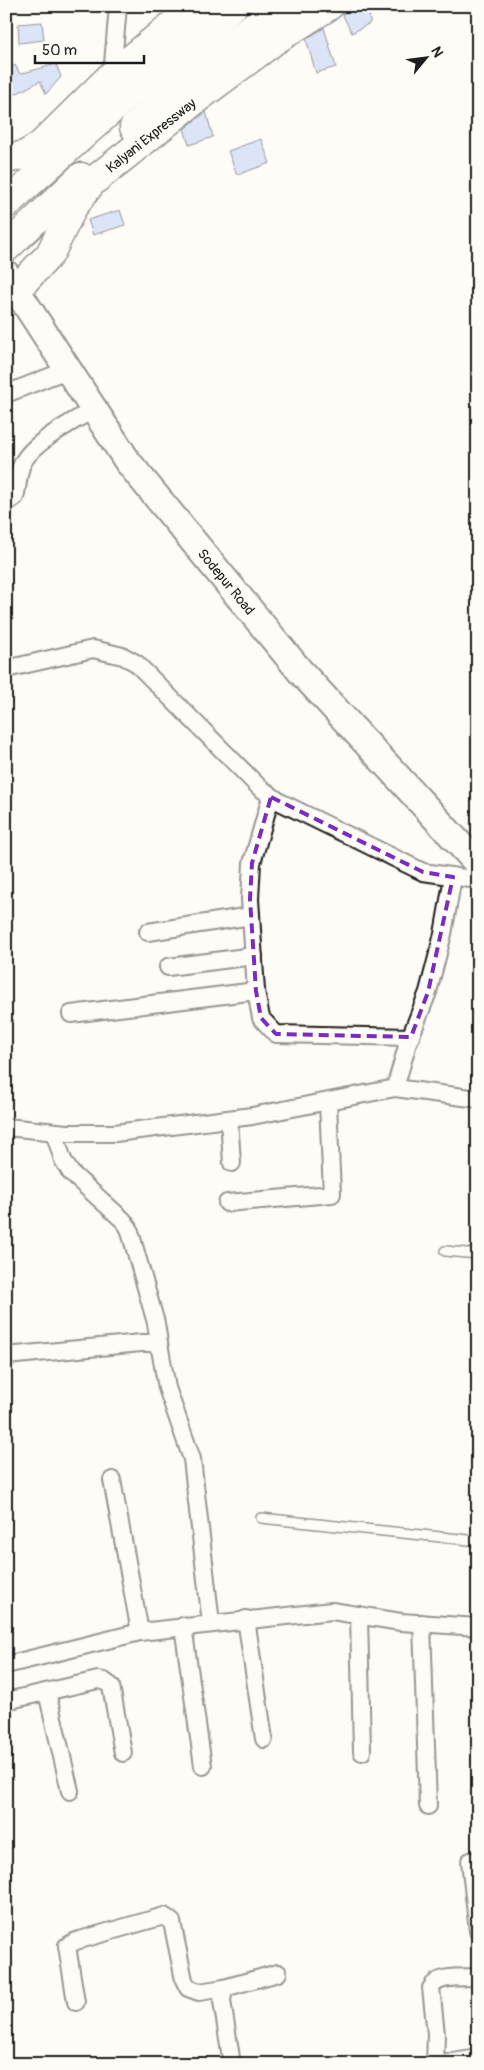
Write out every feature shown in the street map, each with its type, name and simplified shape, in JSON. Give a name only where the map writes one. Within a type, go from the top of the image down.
[{"type":"highway","points":[[6,159],[25,155],[40,146],[112,75],[195,6]]},
{"type":"highway","points":[[6,204],[167,60],[232,6]]},
{"type":"highway","points":[[6,248],[206,61],[282,6]]},
{"type":"highway","name":"Kalyani Expressway","points":[[9,287],[50,254],[73,207],[92,182],[199,96],[274,41],[330,6]]},
{"type":"main road","name":"Sodepur Road","points":[[9,287],[69,369],[128,462],[300,671],[478,864]]},
{"type":"street","points":[[112,75],[118,6]]},
{"type":"street","points":[[6,394],[69,369]]},
{"type":"street","points":[[6,503],[15,497],[21,466],[26,458],[41,443],[94,409]]},
{"type":"street","points":[[6,668],[94,649],[123,656],[136,663],[271,797],[423,872],[478,880]]},
{"type":"street","points":[[271,797],[252,863],[251,916],[256,991],[261,1018],[276,1034],[411,1036]]},
{"type":"street","points":[[395,1088],[411,1036],[428,992],[443,934],[453,876]]},
{"type":"street","points":[[148,932],[251,916]]},
{"type":"street","points":[[168,967],[254,956]]},
{"type":"street","points":[[71,1014],[256,991]]},
{"type":"street","points":[[6,1127],[54,1132],[114,1132],[229,1119],[395,1088],[478,1099]]},
{"type":"street","points":[[227,1203],[332,1194],[328,1102]]},
{"type":"street","points":[[229,1119],[232,1163]]},
{"type":"street","points":[[54,1132],[63,1160],[71,1173],[123,1220],[129,1228],[156,1323],[167,1388],[192,1459],[211,1623]]},
{"type":"street","points":[[6,1356],[141,1343],[154,1343],[160,1349]]},
{"type":"street","points":[[112,1480],[140,1632]]},
{"type":"street","points":[[6,1665],[140,1632],[332,1611],[422,1623],[478,1627]]},
{"type":"street","points":[[359,1615],[362,1752]]},
{"type":"street","points":[[246,1619],[264,1740]]},
{"type":"street","points":[[422,1623],[428,1806]]},
{"type":"street","points":[[183,1626],[203,1766]]},
{"type":"street","points":[[6,1702],[98,1680],[104,1681],[110,1686],[123,1754]]},
{"type":"street","points":[[47,1692],[70,1791]]},
{"type":"street","points":[[470,1861],[478,1931]]},
{"type":"street","points":[[76,2002],[67,1946],[76,1941],[164,1916],[172,1922],[188,1988],[199,1992],[224,1988],[278,1973]]},
{"type":"street","points":[[435,2064],[436,2034],[431,1988],[440,1979],[478,1977]]},
{"type":"street","points":[[224,1988],[222,2001],[232,2064]]},
{"type":"street","points":[[440,2064],[478,2058]]},
{"type":"lane","points":[[445,1250],[478,1254]]},
{"type":"lane","points":[[262,1518],[478,1541]]},
{"type":"highlighted area","points":[[271,797],[423,872],[453,877],[428,992],[411,1037],[276,1034],[261,1018],[256,991],[250,899],[252,863]]},
{"type":"building","points":[[358,6],[369,6],[370,23],[352,33],[342,14]]},
{"type":"building","points":[[42,22],[44,40],[19,43],[18,24]]},
{"type":"building","points":[[324,28],[336,67],[316,73],[306,39]]},
{"type":"building","points":[[56,64],[61,77],[46,94],[40,81],[10,97],[6,90],[6,70],[15,65],[20,74]]},
{"type":"building","points":[[206,112],[213,137],[189,145],[184,129]]},
{"type":"building","points":[[261,139],[270,163],[237,175],[228,151]]},
{"type":"building","points":[[120,210],[125,225],[93,235],[88,220]]}]
